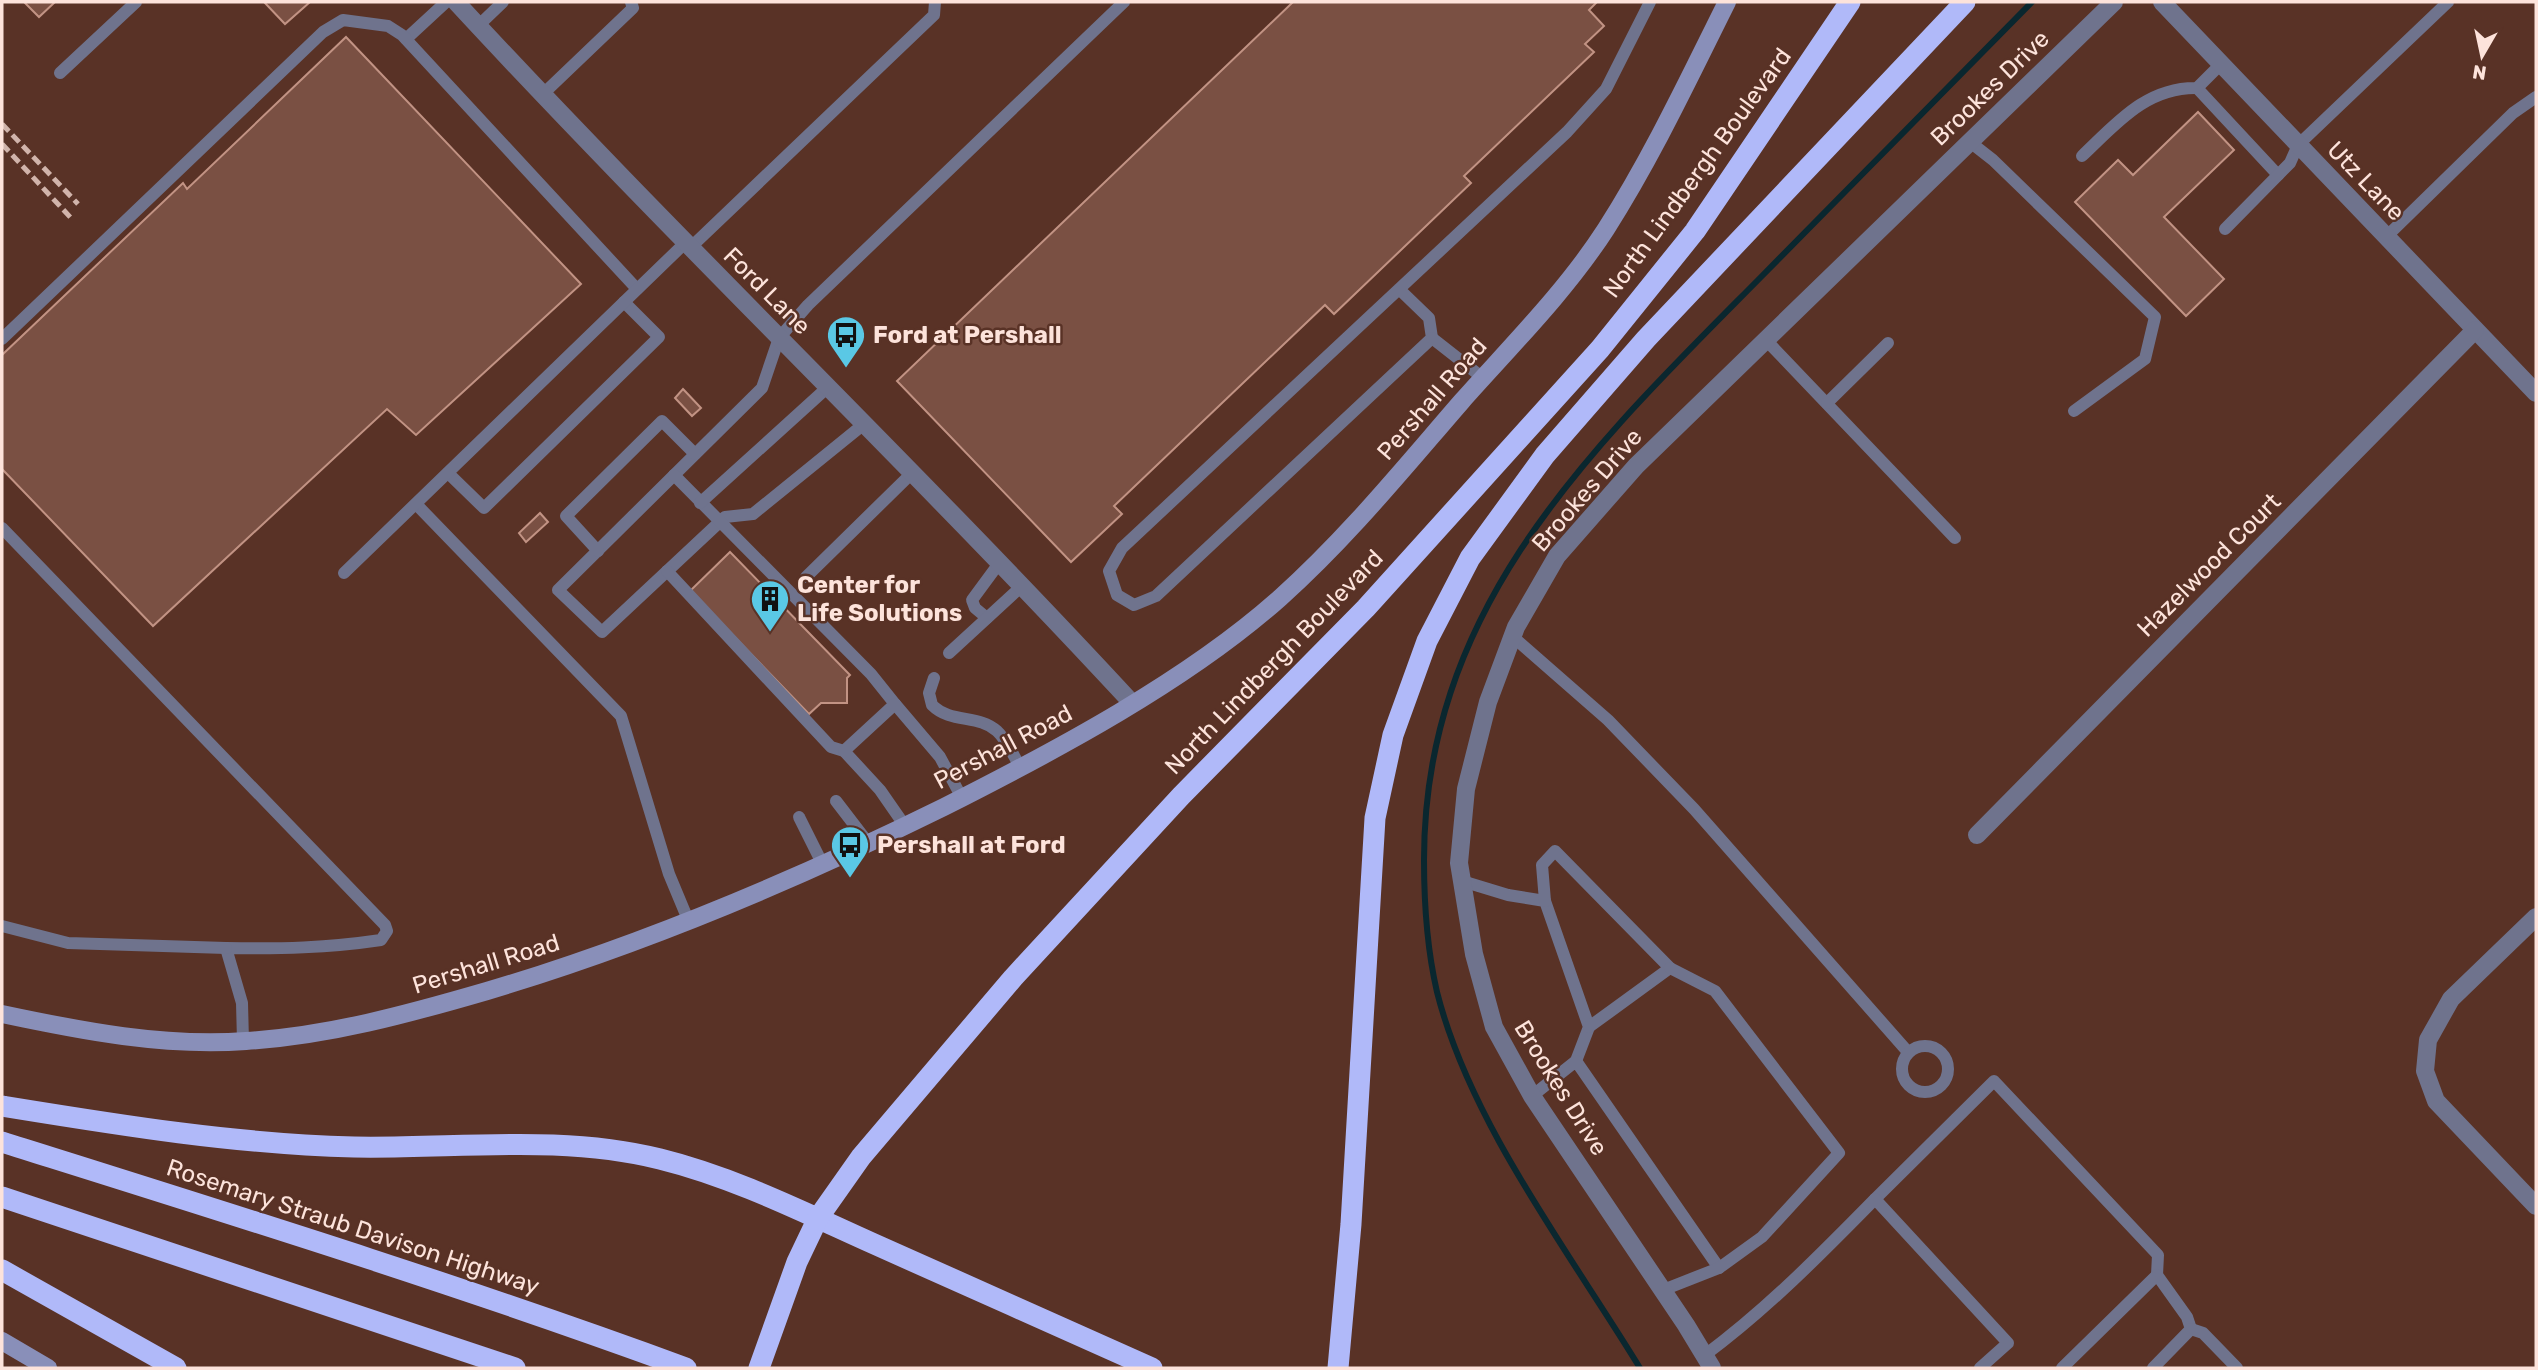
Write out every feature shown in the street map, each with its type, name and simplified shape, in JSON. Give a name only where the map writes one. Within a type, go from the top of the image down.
[{"type":"highway","name":"North Lindbergh Boulevard","points":[[759,1368],[797,1262],[818,1219],[861,1157],[1013,978],[1181,796],[1366,608],[1600,349],[1695,231],[1850,2]]},
{"type":"highway","points":[[1340,1365],[1364,1036],[1376,818],[1393,735],[1427,640],[1470,558],[1545,455],[1663,320],[1965,2]]},
{"type":"highway","points":[[2,1106],[179,1134],[265,1144],[356,1147],[581,1146],[659,1159],[728,1180],[1152,1368]]},
{"type":"highway","name":"Rosemary Straub Davison Highway","points":[[2,1142],[374,1259],[686,1368]]},
{"type":"highway","points":[[2,1197],[515,1368]]},
{"type":"highway","points":[[2,1270],[176,1368]]},
{"type":"street","name":"Ford Lane","points":[[456,2],[687,245],[911,474],[1023,584],[1132,703]]},
{"type":"street","name":"Pershall Road","points":[[2,1014],[121,1037],[243,1041],[303,1035],[426,1009],[620,949],[823,865],[1021,768],[1132,703],[1238,633],[1281,598],[1375,504],[1565,284],[1603,234],[1650,154],[1727,2]]},
{"type":"street","name":"Brookes Drive","points":[[1708,1362],[1663,1290],[1532,1096],[1494,1027],[1474,954],[1459,863],[1466,789],[1488,702],[1512,636],[1557,556],[1636,466],[2114,2]]},
{"type":"street","name":"Utz Lane","points":[[2162,2],[2536,393]]},
{"type":"street","name":"Hazelwood Court","points":[[1977,835],[2475,330]]},
{"type":"street","points":[[2536,917],[2451,999],[2428,1040],[2425,1071],[2437,1101],[2536,1206]]},
{"type":"street","points":[[2,1341],[48,1368]]},
{"type":"lane","points":[[60,73],[136,2]]},
{"type":"lane","points":[[406,39],[446,2]]},
{"type":"lane","points":[[478,26],[503,2]]},
{"type":"lane","points":[[543,94],[633,8],[631,2]]},
{"type":"lane","points":[[344,573],[637,289],[934,15],[935,2]]},
{"type":"lane","points":[[864,424],[753,514],[725,517],[602,632],[558,590],[762,388],[779,338],[808,305],[1124,2]]},
{"type":"lane","points":[[1432,338],[1156,596],[1134,605],[1117,595],[1109,571],[1122,548],[1567,132],[1606,89],[1650,2]]},
{"type":"lane","points":[[2225,229],[2290,163],[2298,145],[2448,2]]},
{"type":"lane","points":[[2,340],[323,32],[343,20],[368,21],[388,26],[406,39],[637,289]]},
{"type":"lane","points":[[2082,156],[2130,110],[2161,92],[2197,88],[2221,64]]},
{"type":"lane","points":[[2197,88],[2278,175]]},
{"type":"lane","points":[[2386,237],[2513,113],[2536,97]]},
{"type":"lane","points":[[1970,142],[1993,160],[2155,317],[2145,359],[2074,411]]},
{"type":"lane","points":[[1399,289],[1429,318],[1432,338],[1483,378]]},
{"type":"lane","points":[[448,473],[484,509],[659,337],[624,302]]},
{"type":"lane","points":[[1766,340],[1955,538]]},
{"type":"lane","points":[[1827,403],[1888,343]]},
{"type":"lane","points":[[700,503],[828,387]]},
{"type":"lane","points":[[598,551],[566,516],[662,421],[695,454]]},
{"type":"lane","points":[[806,577],[911,474]]},
{"type":"lane","points":[[674,475],[718,523],[871,674],[940,758],[962,798]]},
{"type":"lane","points":[[416,504],[621,716],[669,874],[689,922]]},
{"type":"lane","points":[[2,528],[385,925],[387,931],[381,940],[311,950],[68,943],[2,926]]},
{"type":"lane","points":[[987,618],[975,608],[972,600],[1000,562]]},
{"type":"lane","points":[[667,572],[831,747],[844,751],[880,790],[905,826]]},
{"type":"lane","points":[[949,653],[1023,584]]},
{"type":"lane","points":[[1512,636],[1608,720],[1694,809],[1908,1052]]},
{"type":"lane","points":[[934,678],[929,693],[932,705],[952,719],[986,724],[998,731],[1021,768]]},
{"type":"lane","points":[[844,751],[895,705]]},
{"type":"lane","points":[[836,801],[869,844]]},
{"type":"lane","points":[[799,817],[823,865]]},
{"type":"lane","points":[[1589,1027],[1545,901],[1542,865],[1555,851],[1670,968],[1715,991],[1839,1153],[1762,1237],[1720,1268],[1663,1290]]},
{"type":"lane","points":[[1462,881],[1508,895],[1545,901]]},
{"type":"lane","points":[[226,948],[242,1003],[243,1041]]},
{"type":"lane","points":[[1532,1096],[1576,1061],[1589,1027],[1670,968]]},
{"type":"lane","points":[[1576,1061],[1720,1268]]},
{"type":"lane","points":[[1708,1362],[1994,1081],[2158,1255],[2157,1275],[2187,1317],[2191,1329]]},
{"type":"lane","points":[[1875,1199],[2008,1343],[1980,1368]]},
{"type":"lane","points":[[2062,1368],[2157,1275]]},
{"type":"lane","points":[[2153,1368],[2191,1329]]},
{"type":"lane","points":[[2191,1329],[2203,1333],[2237,1368]]},
{"type":"building","points":[[24,2],[55,2],[39,17]]},
{"type":"building","points":[[264,2],[310,2],[285,24]]},
{"type":"building","points":[[1293,2],[1597,2],[1589,10],[1604,26],[1585,44],[1594,52],[1464,176],[1471,183],[1334,314],[1325,305],[1114,506],[1122,514],[1071,562],[897,381]]},
{"type":"building","points":[[346,37],[581,284],[416,435],[387,409],[153,626],[2,469],[2,355],[183,183],[187,189]]},
{"type":"building","points":[[2198,112],[2234,150],[2164,217],[2224,279],[2186,316],[2075,202],[2118,160],[2133,175]]},
{"type":"building","points":[[683,389],[701,408],[692,416],[675,398]]},
{"type":"building","points":[[540,513],[548,522],[526,542],[519,533]]},
{"type":"building","name":"Center for Life Solutions","points":[[730,552],[850,675],[847,678],[847,703],[821,703],[809,714],[690,591]]},
{"type":"waterway","points":[[1640,1368],[1497,1138],[1452,1041],[1437,992],[1427,926],[1424,860],[1432,769],[1453,685],[1486,608],[1529,537],[1580,469],[1637,404],[2032,2]]},
{"type":"railway","points":[[2,124],[78,204]]},
{"type":"railway","points":[[2,144],[71,218]]},
{"type":"place","name":"Ford at Pershall","points":[[846,369]]},
{"type":"place","name":"Center for Life Solutions","points":[[770,633]]},
{"type":"place","name":"Pershall at Ford","points":[[850,879]]}]
